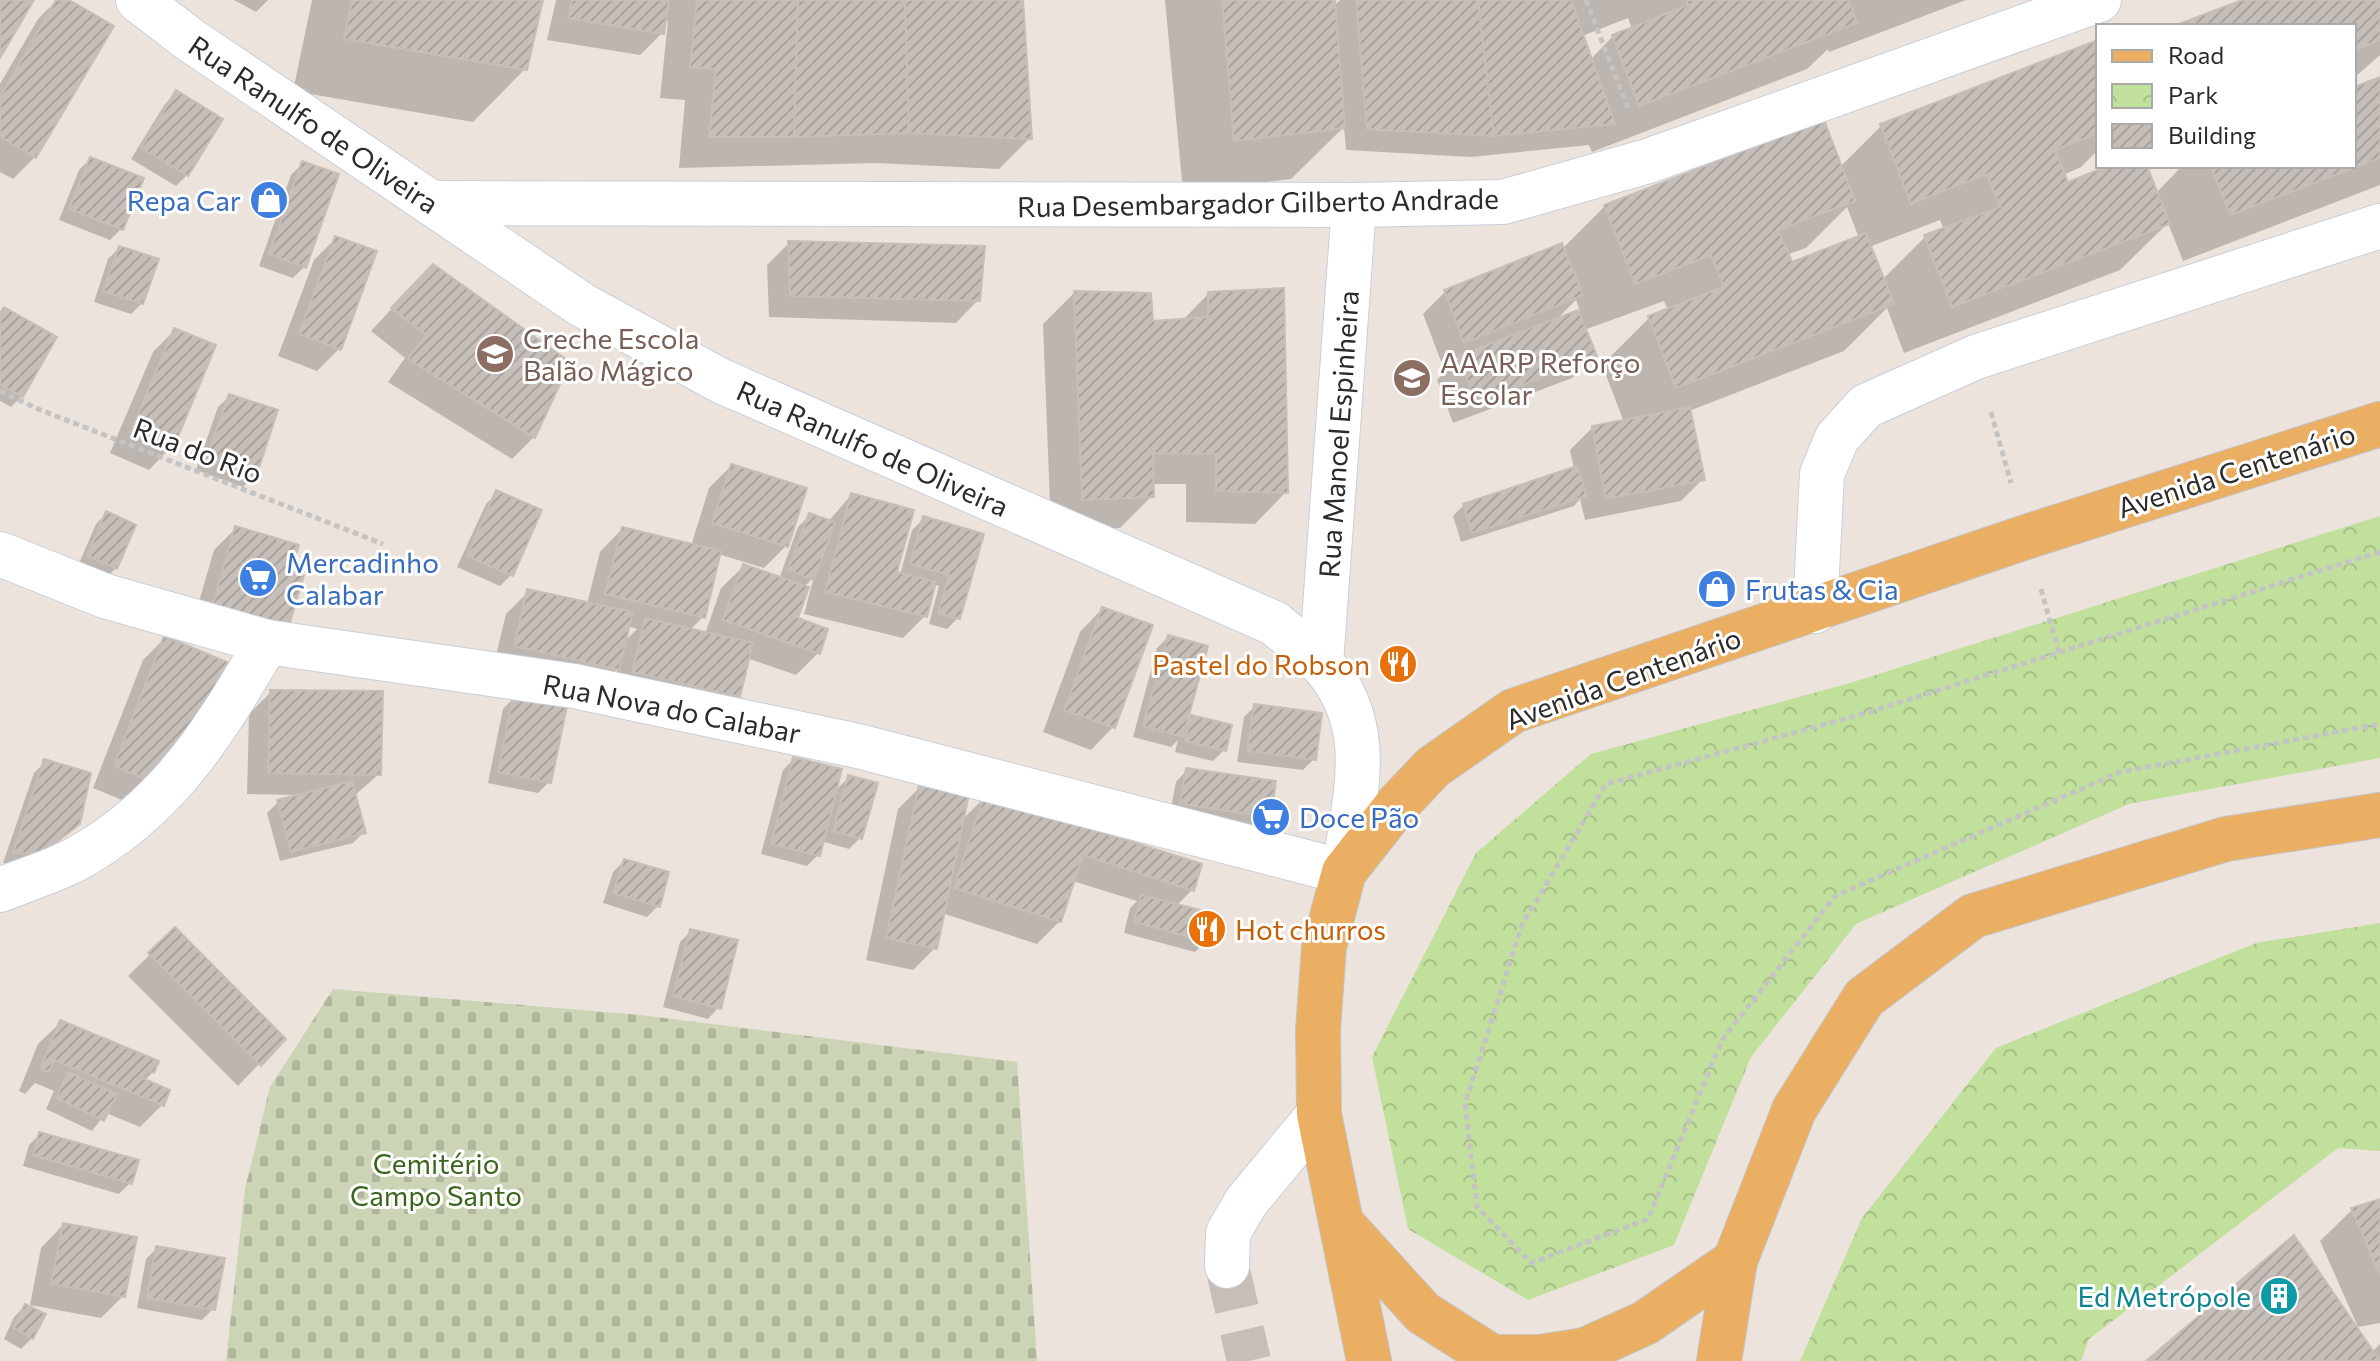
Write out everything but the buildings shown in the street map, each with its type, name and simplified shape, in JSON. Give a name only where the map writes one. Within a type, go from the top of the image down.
[{"type":"main road","name":"Avenida Centenário","points":[[1369,1361],[1319,1114],[1318,1030],[1324,947],[1344,872],[1396,806],[1433,767],[1513,711],[2026,537],[2380,424]]},
{"type":"main road","points":[[1719,1361],[1735,1261],[1794,1110],[1864,998],[1973,916],[2226,839],[2380,815]]},
{"type":"main road","points":[[1343,1225],[1423,1313],[1492,1357],[1540,1357],[1585,1350],[1645,1323],[1735,1261]]},
{"type":"street","name":"Rua Ranulfo de Oliveira","points":[[138,0],[189,39],[582,305],[721,381],[1274,623],[1321,663],[1347,699],[1360,748],[1344,872]]},
{"type":"street","name":"Rua Desembargador Gilberto Andrade","points":[[432,203],[1354,205],[1503,202],[1648,161],[2099,0]]},
{"type":"street","name":"Rua Manoel Espinheira","points":[[1321,663],[1354,205]]},
{"type":"street","points":[[1815,611],[1822,474],[1837,438],[1866,406],[1976,357],[2380,226]]},
{"type":"street","name":"Rua Nova do Calabar","points":[[0,554],[105,596],[267,642],[574,686],[858,746],[1344,872]]},
{"type":"street","points":[[0,890],[90,852],[159,797],[212,736],[267,642]]},
{"type":"street","points":[[1227,1266],[1228,1233],[1246,1202],[1319,1114]]},
{"type":"path","points":[[1586,0],[1648,161]]},
{"type":"path","points":[[1976,357],[2059,653]]},
{"type":"path","name":"Rua do Rio","points":[[0,391],[383,544]]},
{"type":"path","points":[[1531,1263],[1477,1207],[1465,1104],[1522,925],[1606,784],[1859,715],[2380,552]]},
{"type":"green space","points":[[2380,516],[2380,758],[2129,804],[1856,924],[1751,1057],[1674,1245],[1528,1300],[1408,1229],[1372,1057],[1476,853],[1591,754],[1850,683]]},
{"type":"green space","points":[[2380,923],[2380,1151],[2338,1148],[2089,1339],[2081,1361],[1800,1361],[1862,1218],[1996,1048],[2256,943]]},
{"type":"green space","name":"Cemitério Campo Santo","points":[[333,989],[640,1015],[1017,1062],[1037,1361],[226,1361],[245,1189],[270,1087]]},
{"type":"tunnel","points":[[1227,1266],[1249,1361]]},
{"type":"place","name":"Repa Car","points":[[269,200]]},
{"type":"place","name":"Creche Escola Balão Mágico","points":[[495,354]]},
{"type":"place","name":"AAARP Reforço Escolar","points":[[1412,378]]},
{"type":"place","name":"Mercadinho Calabar","points":[[258,578]]},
{"type":"place","name":"Frutas & Cia","points":[[1717,589]]},
{"type":"place","name":"Pastel do Robson","points":[[1398,664]]},
{"type":"place","name":"Doce Pão","points":[[1271,817]]},
{"type":"place","name":"Hot churros","points":[[1207,929]]},
{"type":"place","name":"Ed Metrópole","points":[[2279,1296]]}]
